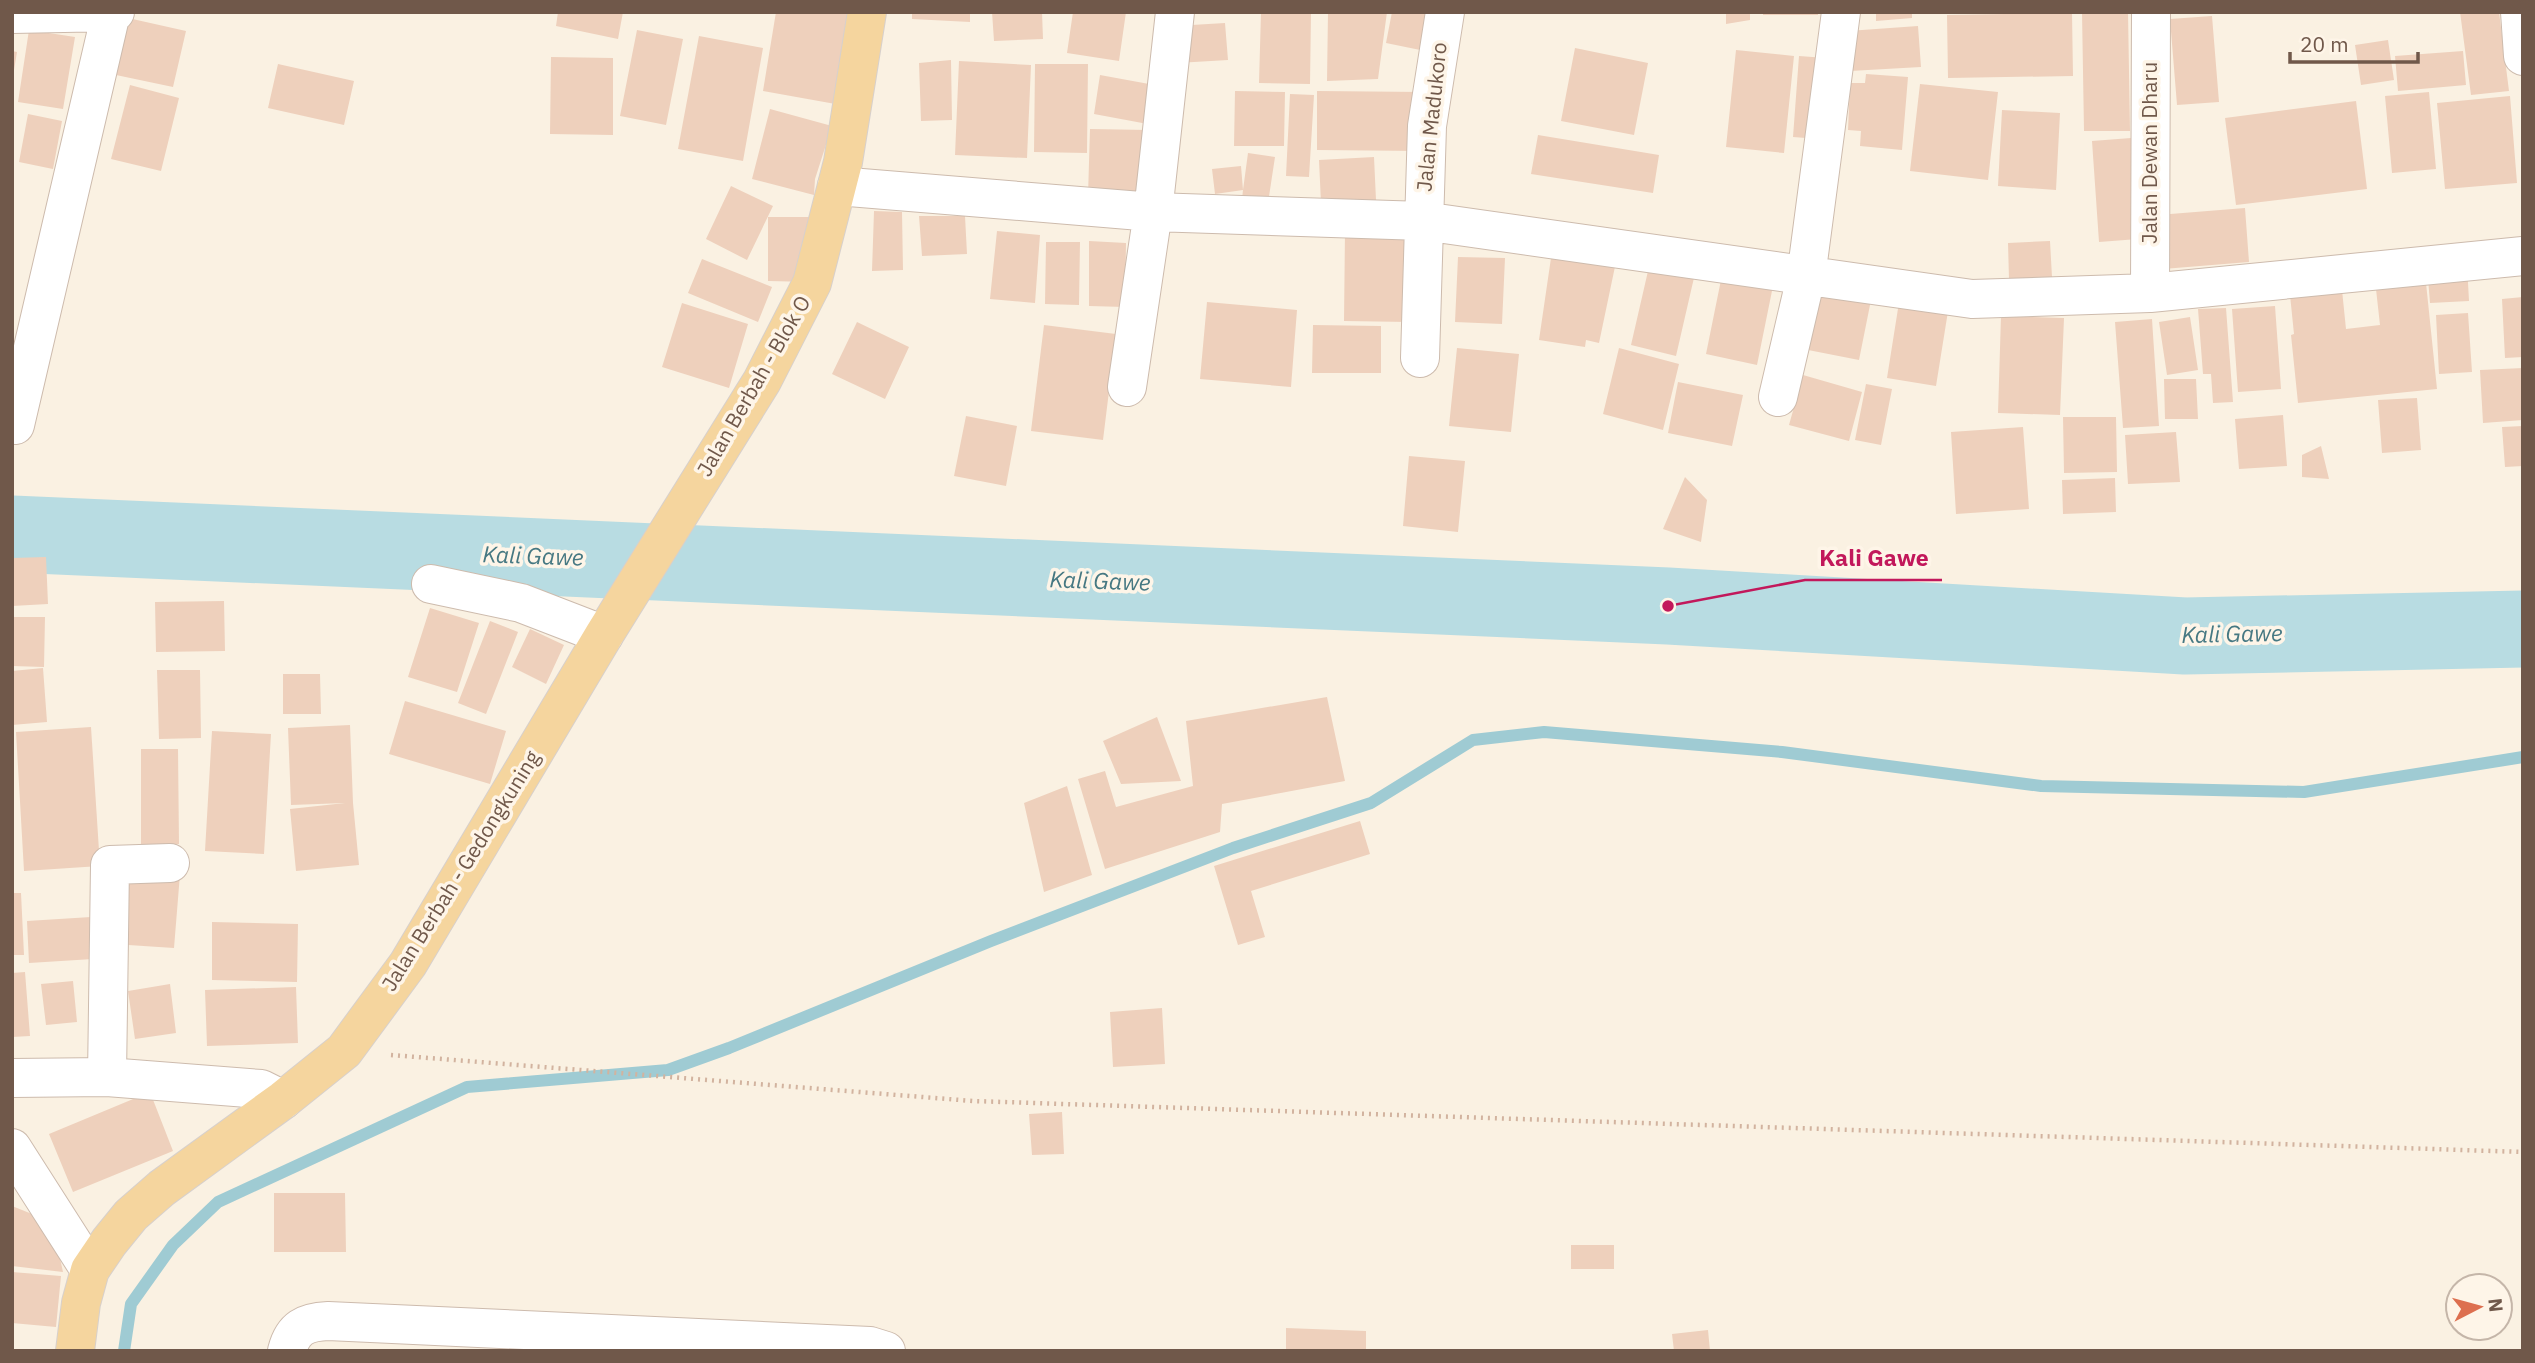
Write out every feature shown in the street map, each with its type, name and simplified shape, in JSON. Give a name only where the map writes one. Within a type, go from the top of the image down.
[{"type":"main road","name":"Jalan Berbah - Blok O","points":[[610,625],[762,381],[812,283],[857,87],[867,12]]},
{"type":"main road","name":"Jalan Berbah - Gedongkuning","points":[[75,1351],[81,1303],[90,1270],[131,1214],[344,1051],[408,964],[610,625]]},
{"type":"street","points":[[12,14],[113,12],[15,425]]},
{"type":"street","points":[[1127,387],[1153,212],[1175,12]]},
{"type":"street","name":"Jalan Madukoro","points":[[1420,358],[1427,126],[1445,12]]},
{"type":"street","points":[[1778,397],[1806,277],[1841,12]]},
{"type":"street","name":"Jalan Dewan Dharu","points":[[2150,293],[2151,12]]},
{"type":"street","points":[[2520,12],[2523,56]]},
{"type":"street","points":[[836,186],[1153,212],[1423,221],[1972,299],[2150,293],[2523,256]]},
{"type":"street","points":[[431,584],[610,625]]},
{"type":"street","points":[[107,1077],[110,865],[170,863]]},
{"type":"street","points":[[12,1078],[107,1077],[261,1089],[283,1100]]},
{"type":"street","points":[[12,1148],[90,1270]]},
{"type":"street","points":[[286,1351],[299,1327],[311,1322],[327,1321],[870,1346],[886,1351]]},
{"type":"path","points":[[344,1051],[973,1101],[2523,1152]]},
{"type":"building","points":[[558,12],[623,12],[618,39],[556,26]]},
{"type":"building","points":[[776,12],[857,12],[841,105],[763,91]]},
{"type":"building","points":[[912,12],[970,12],[970,22],[912,19]]},
{"type":"building","points":[[992,12],[1042,12],[1043,39],[994,41]]},
{"type":"building","points":[[1073,12],[1126,12],[1119,61],[1067,53]]},
{"type":"building","points":[[1261,12],[1311,12],[1310,84],[1259,83]]},
{"type":"building","points":[[1328,12],[1387,12],[1378,79],[1327,81]]},
{"type":"building","points":[[1392,12],[1437,12],[1430,52],[1386,43]]},
{"type":"building","points":[[1726,12],[1750,12],[1750,20],[1726,24]]},
{"type":"building","points":[[1763,12],[1818,12],[1818,15],[1763,15]]},
{"type":"building","points":[[1876,12],[1912,12],[1912,18],[1876,21]]},
{"type":"building","points":[[2082,12],[2128,12],[2130,131],[2084,131]]},
{"type":"building","points":[[2460,12],[2499,12],[2509,91],[2471,95]]},
{"type":"building","points":[[2072,13],[2073,76],[1948,78],[1947,15]]},
{"type":"building","points":[[2212,16],[2219,102],[2177,105],[2170,19]]},
{"type":"building","points":[[128,18],[186,31],[173,87],[116,75]]},
{"type":"building","points":[[1225,23],[1228,60],[1177,63],[1175,26]]},
{"type":"building","points":[[1918,26],[1921,67],[1850,71],[1848,31]]},
{"type":"building","points":[[29,30],[75,37],[63,109],[18,102]]},
{"type":"building","points":[[637,30],[683,39],[666,125],[620,116]]},
{"type":"building","points":[[699,36],[763,48],[743,161],[678,149]]},
{"type":"building","points":[[2388,40],[2394,80],[2361,85],[2355,45]]},
{"type":"building","points":[[1575,48],[1648,63],[1634,135],[1561,121]]},
{"type":"building","points":[[1736,50],[1794,56],[1784,153],[1726,147]]},
{"type":"building","points":[[12,51],[17,52],[14,70],[12,70]]},
{"type":"building","points":[[2463,51],[2466,85],[2398,91],[2395,56]]},
{"type":"building","points":[[1799,56],[1826,58],[1819,139],[1793,137]]},
{"type":"building","points":[[551,57],[613,58],[613,135],[550,134]]},
{"type":"building","points":[[951,60],[952,120],[921,121],[919,63]]},
{"type":"building","points":[[959,61],[1031,65],[1027,158],[955,155]]},
{"type":"building","points":[[278,64],[354,81],[344,125],[268,108]]},
{"type":"building","points":[[1035,64],[1088,64],[1087,153],[1034,152]]},
{"type":"building","points":[[1866,74],[1908,77],[1902,150],[1860,146],[1861,131],[1848,130],[1850,83],[1865,83]]},
{"type":"building","points":[[1100,75],[1160,86],[1153,125],[1094,114]]},
{"type":"building","points":[[1920,84],[1998,92],[1988,180],[1910,171]]},
{"type":"building","points":[[130,85],[179,98],[161,171],[111,159]]},
{"type":"building","points":[[1235,91],[1285,92],[1284,146],[1234,146]]},
{"type":"building","points":[[1317,91],[1423,92],[1422,151],[1317,150]]},
{"type":"building","points":[[2429,92],[2436,169],[2392,173],[2385,96]]},
{"type":"building","points":[[1290,94],[1314,95],[1309,177],[1286,176]]},
{"type":"building","points":[[2510,96],[2517,183],[2445,189],[2437,103]]},
{"type":"building","points":[[2356,101],[2367,189],[2236,205],[2225,118]]},
{"type":"building","points":[[770,109],[832,126],[815,179],[814,195],[752,179]]},
{"type":"building","points":[[2002,110],[2060,113],[2056,190],[1998,186]]},
{"type":"building","points":[[28,114],[62,121],[53,169],[19,162]]},
{"type":"building","points":[[1090,129],[1148,130],[1146,197],[1088,196]]},
{"type":"building","points":[[1538,135],[1659,155],[1653,193],[1531,174]]},
{"type":"building","points":[[2131,138],[2138,239],[2099,242],[2092,141]]},
{"type":"building","points":[[1248,153],[1275,157],[1268,203],[1242,199]]},
{"type":"building","points":[[1374,157],[1376,200],[1321,203],[1319,160]]},
{"type":"building","points":[[1241,166],[1243,190],[1215,194],[1212,169]]},
{"type":"building","points":[[731,186],[773,206],[747,260],[706,239]]},
{"type":"building","points":[[2245,208],[2249,262],[2163,269],[2158,215]]},
{"type":"building","points":[[874,211],[902,212],[903,270],[872,271]]},
{"type":"building","points":[[919,216],[965,216],[967,254],[922,256]]},
{"type":"building","points":[[768,217],[812,217],[812,282],[768,281]]},
{"type":"building","points":[[997,231],[1040,235],[1035,303],[990,299]]},
{"type":"building","points":[[1345,232],[1409,233],[1409,322],[1344,321]]},
{"type":"building","points":[[1089,241],[1126,243],[1125,307],[1089,306]]},
{"type":"building","points":[[2050,241],[2052,277],[2009,279],[2008,243]]},
{"type":"building","points":[[1046,242],[1080,242],[1079,305],[1045,304]]},
{"type":"building","points":[[1458,257],[1505,258],[1502,324],[1455,322]]},
{"type":"building","points":[[1617,257],[1599,343],[1586,340],[1585,347],[1539,340],[1551,258]]},
{"type":"building","points":[[1651,258],[1696,269],[1676,356],[1631,345]]},
{"type":"building","points":[[702,259],[772,287],[758,322],[688,293]]},
{"type":"building","points":[[2467,264],[2469,301],[2430,303],[2427,266]]},
{"type":"building","points":[[1723,270],[1774,281],[1757,365],[1706,354]]},
{"type":"building","points":[[2426,283],[2437,389],[2298,403],[2290,295],[2342,290],[2346,329],[2380,325],[2376,289]]},
{"type":"building","points":[[1816,284],[1872,295],[1859,360],[1803,349]]},
{"type":"building","points":[[1900,296],[1949,305],[1936,386],[1887,378]]},
{"type":"building","points":[[2523,297],[2523,357],[2505,358],[2502,299]]},
{"type":"building","points":[[1207,302],[1297,310],[1291,387],[1200,379]]},
{"type":"building","points":[[682,303],[748,324],[729,388],[662,367]]},
{"type":"building","points":[[2275,306],[2281,389],[2238,392],[2232,309]]},
{"type":"building","points":[[2226,308],[2233,402],[2213,403],[2211,374],[2203,374],[2198,309]]},
{"type":"building","points":[[2468,313],[2472,372],[2439,374],[2436,315]]},
{"type":"building","points":[[2001,316],[2064,318],[2060,415],[1998,413]]},
{"type":"building","points":[[2190,317],[2198,370],[2167,375],[2159,322]]},
{"type":"building","points":[[2152,319],[2159,426],[2123,428],[2115,322]]},
{"type":"building","points":[[857,322],[909,347],[885,399],[832,374]]},
{"type":"building","points":[[1044,325],[1116,334],[1103,440],[1031,431]]},
{"type":"building","points":[[1313,325],[1381,326],[1381,373],[1312,373]]},
{"type":"building","points":[[1457,348],[1519,354],[1511,432],[1449,426]]},
{"type":"building","points":[[1619,348],[1679,364],[1663,430],[1603,414]]},
{"type":"building","points":[[2523,368],[2523,420],[2483,423],[2480,370]]},
{"type":"building","points":[[1803,375],[1862,392],[1849,441],[1789,425]]},
{"type":"building","points":[[2164,379],[2196,379],[2198,419],[2165,419]]},
{"type":"building","points":[[1678,382],[1743,395],[1732,446],[1668,433]]},
{"type":"building","points":[[1866,384],[1892,389],[1881,445],[1855,440]]},
{"type":"building","points":[[2417,398],[2421,450],[2382,453],[2378,400]]},
{"type":"building","points":[[2283,415],[2287,466],[2239,469],[2235,419]]},
{"type":"building","points":[[966,416],[1017,426],[1006,486],[954,476]]},
{"type":"building","points":[[2063,417],[2116,417],[2117,472],[2064,473]]},
{"type":"building","points":[[2523,426],[2523,466],[2505,467],[2502,427]]},
{"type":"building","points":[[2023,427],[2029,509],[1956,514],[1951,432]]},
{"type":"building","points":[[2176,432],[2180,482],[2128,484],[2125,435]]},
{"type":"building","points":[[2321,446],[2329,479],[2302,477],[2302,455]]},
{"type":"building","points":[[1409,456],[1465,461],[1458,532],[1403,526]]},
{"type":"building","points":[[1685,477],[1707,500],[1701,542],[1663,529]]},
{"type":"building","points":[[2115,478],[2116,512],[2063,514],[2062,480]]},
{"type":"building","points":[[46,557],[48,604],[12,606],[12,558]]},
{"type":"building","points":[[224,601],[225,651],[156,652],[155,602]]},
{"type":"building","points":[[430,608],[479,623],[457,692],[408,677]]},
{"type":"building","points":[[12,617],[45,617],[44,667],[12,666]]},
{"type":"building","points":[[490,621],[518,632],[486,714],[458,703]]},
{"type":"building","points":[[530,629],[564,645],[546,684],[512,667]]},
{"type":"building","points":[[43,668],[47,722],[12,725],[12,671]]},
{"type":"building","points":[[157,670],[200,670],[201,738],[159,739]]},
{"type":"building","points":[[283,674],[320,674],[321,714],[283,714]]},
{"type":"building","points":[[1327,697],[1345,781],[1222,804],[1220,832],[1105,869],[1078,779],[1105,771],[1116,807],[1193,786],[1186,721]]},
{"type":"building","points":[[405,701],[506,731],[490,784],[389,754]]},
{"type":"building","points":[[1157,717],[1181,781],[1121,784],[1103,741]]},
{"type":"building","points":[[350,725],[359,865],[296,871],[290,809],[345,803],[291,805],[288,728]]},
{"type":"building","points":[[91,727],[100,866],[24,871],[16,732]]},
{"type":"building","points":[[212,731],[271,734],[264,854],[205,851]]},
{"type":"building","points":[[141,749],[178,749],[179,844],[141,844]]},
{"type":"building","points":[[1067,786],[1092,875],[1044,892],[1024,803]]},
{"type":"building","points":[[1360,821],[1370,854],[1251,891],[1265,937],[1238,945],[1214,866]]},
{"type":"building","points":[[118,869],[180,874],[174,948],[113,944]]},
{"type":"building","points":[[12,893],[21,893],[24,955],[12,955]]},
{"type":"building","points":[[91,917],[93,959],[29,963],[27,921]]},
{"type":"building","points":[[212,922],[298,924],[297,982],[212,980]]},
{"type":"building","points":[[25,972],[30,1036],[12,1037],[12,973]]},
{"type":"building","points":[[73,981],[77,1022],[46,1025],[41,984]]},
{"type":"building","points":[[170,984],[176,1033],[135,1039],[128,991]]},
{"type":"building","points":[[296,987],[298,1043],[207,1046],[205,990]]},
{"type":"building","points":[[1162,1008],[1165,1064],[1113,1067],[1110,1012]]},
{"type":"building","points":[[150,1092],[173,1151],[73,1192],[49,1134]]},
{"type":"building","points":[[1062,1112],[1064,1154],[1032,1155],[1029,1114]]},
{"type":"building","points":[[274,1193],[345,1193],[346,1252],[274,1252]]},
{"type":"building","points":[[12,1206],[52,1222],[63,1272],[12,1266]]},
{"type":"building","points":[[1571,1245],[1614,1245],[1614,1269],[1571,1269]]},
{"type":"building","points":[[12,1272],[61,1276],[56,1327],[12,1323]]},
{"type":"building","points":[[1286,1328],[1366,1331],[1366,1351],[1286,1351]]},
{"type":"building","points":[[1708,1330],[1710,1351],[1674,1351],[1672,1334]]},
{"type":"waterway","name":"Kali Gawe","points":[[12,534],[1668,606],[2185,636],[2523,629]]},
{"type":"waterway","points":[[124,1351],[131,1304],[173,1245],[218,1202],[467,1087],[668,1070],[1233,848],[1371,803],[1473,740],[1544,732],[1782,752],[2041,786],[2304,792],[2523,757]]},
{"type":"place","name":"Kali Gawe","points":[[1668,606]]}]
